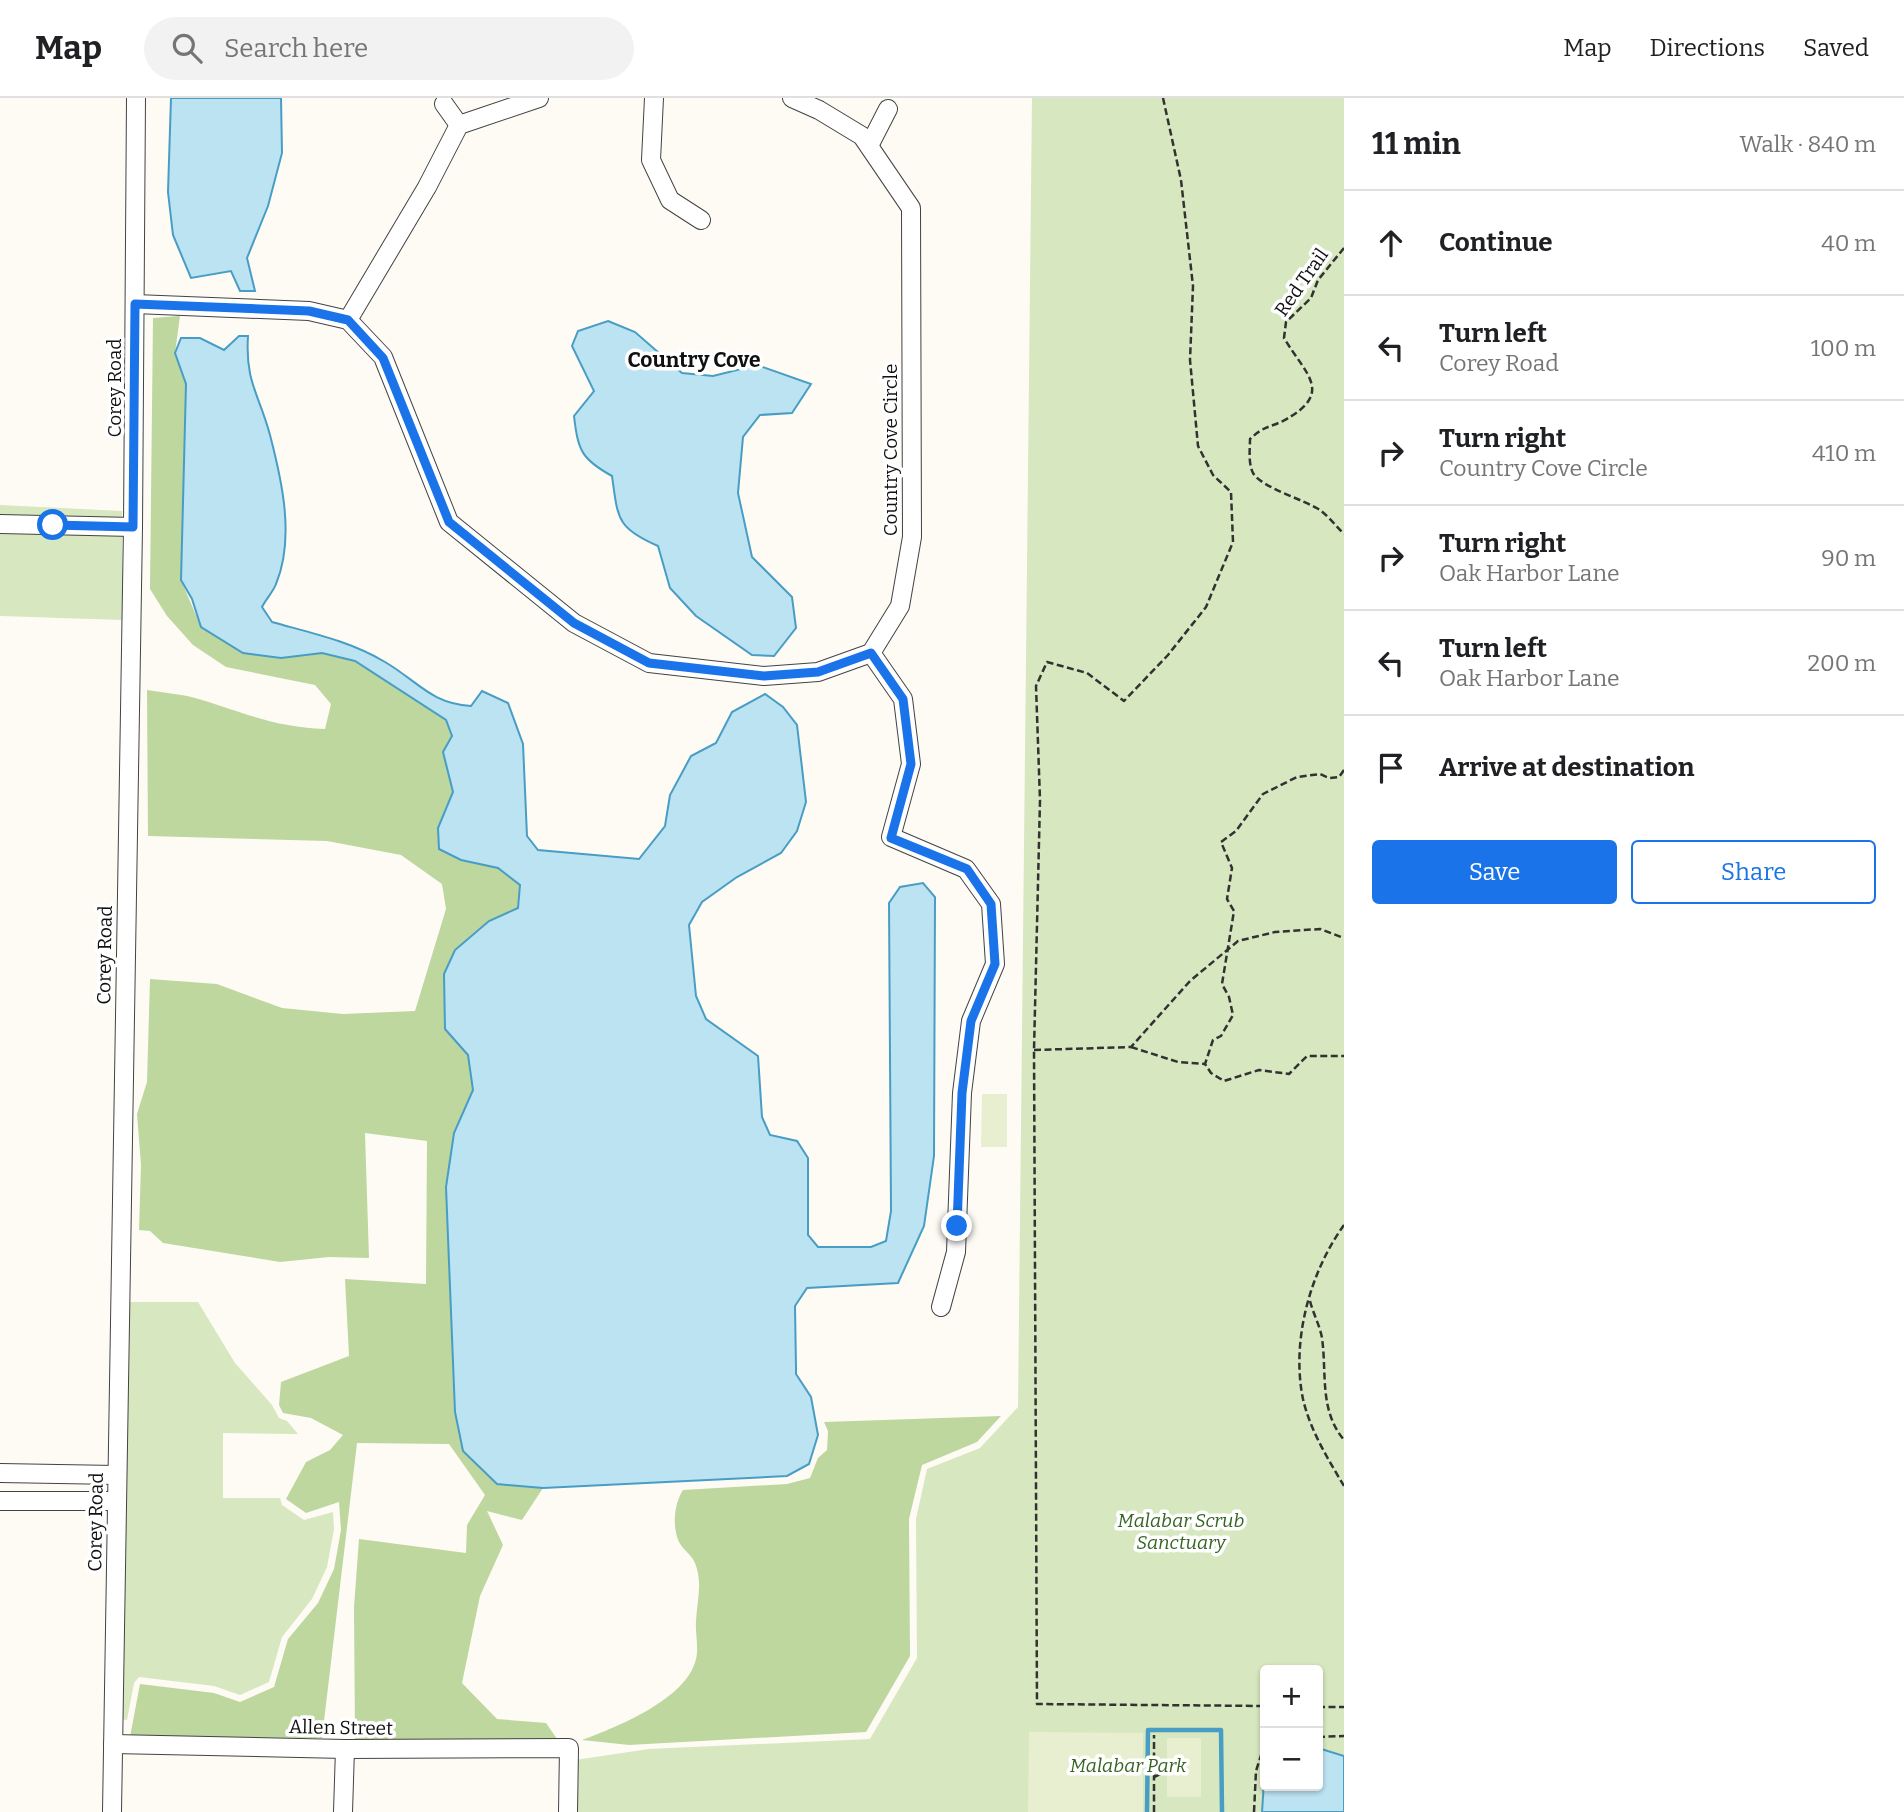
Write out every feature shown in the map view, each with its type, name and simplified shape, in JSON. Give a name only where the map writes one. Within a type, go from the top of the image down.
[{"type":"street","name":"Corey Road","points":[[112,1812],[133,527],[136,98]]},
{"type":"street","points":[[348,320],[427,187],[459,125],[539,98]]},
{"type":"street","points":[[654,98],[651,160],[670,200],[701,220]]},
{"type":"street","name":"Country Cove Circle","points":[[792,98],[819,110],[862,136],[911,208],[912,537],[900,606],[871,653]]},
{"type":"street","points":[[444,103],[459,125]]},
{"type":"street","points":[[869,146],[888,109]]},
{"type":"street","points":[[135,304],[309,311],[348,320],[383,358],[449,522],[574,623],[649,663],[764,676],[818,672],[871,653],[903,699],[911,764],[891,838],[967,869],[991,904],[995,964],[971,1021],[962,1093],[956,1252],[941,1307]]},
{"type":"street","points":[[0,524],[133,527]]},
{"type":"street","points":[[116,1475],[6,1473],[6,1501],[116,1501]]},
{"type":"street","name":"Allen Street","points":[[113,1744],[345,1749],[569,1748],[568,1812]]},
{"type":"street","points":[[343,1812],[345,1749]]},
{"type":"path","points":[[1163,98],[1181,180],[1193,286],[1190,360],[1198,446],[1213,475],[1231,492],[1233,542],[1206,607],[1168,655],[1124,701],[1087,673],[1047,662],[1036,686],[1040,800],[1034,1049],[1037,1704],[1260,1706]]},
{"type":"path","name":"Red Trail","points":[[1344,248],[1318,280],[1311,298],[1286,322],[1284,338],[1309,377],[1314,392],[1311,402],[1281,422],[1263,426],[1250,439],[1250,454],[1253,473],[1275,491],[1287,492],[1322,511],[1344,534]]},
{"type":"path","points":[[1205,1064],[1213,1040],[1221,1036],[1233,1015],[1229,997],[1222,984],[1234,911],[1227,899],[1232,868],[1221,842],[1236,831],[1263,794],[1297,777],[1320,774],[1329,778],[1339,777],[1344,770]]},
{"type":"path","points":[[1131,1047],[1190,981],[1238,941],[1275,932],[1320,929],[1344,938]]},
{"type":"path","points":[[1034,1049],[1131,1047],[1178,1062],[1205,1064]]},
{"type":"path","points":[[1205,1064],[1211,1073],[1224,1081],[1259,1069],[1289,1074],[1307,1056],[1344,1056]]},
{"type":"path","points":[[1344,1225],[1313,1280],[1298,1362],[1303,1400],[1318,1442],[1344,1486]]},
{"type":"path","points":[[1310,1298],[1322,1337],[1322,1378],[1329,1411],[1333,1427],[1344,1440]]},
{"type":"path","points":[[1323,1707],[1344,1707]]},
{"type":"path","points":[[1154,1735],[1154,1812]]},
{"type":"path","points":[[1323,1737],[1344,1736]]},
{"type":"path","points":[[1254,1812],[1256,1771],[1260,1758]]},
{"type":"path","points":[[1154,1777],[1167,1771]]},
{"type":"green space","name":"Malabar Scrub Sanctuary","points":[[1032,98],[1344,98],[1344,1812],[574,1812],[575,1760],[649,1749],[870,1739],[917,1658],[916,1519],[927,1469],[980,1448],[1018,1407]]},
{"type":"green space","points":[[180,316],[175,353],[186,384],[181,580],[201,627],[243,653],[281,658],[322,653],[355,661],[446,720],[453,736],[443,752],[453,792],[438,828],[461,860],[498,868],[520,885],[518,908],[489,921],[445,1029],[468,1055],[473,1090],[454,1133],[446,1187],[455,1412],[463,1451],[497,1484],[543,1488],[522,1520],[487,1511],[503,1545],[480,1596],[462,1683],[497,1719],[546,1723],[557,1739],[355,1739],[354,1607],[359,1539],[466,1553],[467,1525],[485,1495],[449,1444],[357,1443],[322,1738],[130,1737],[140,1684],[214,1693],[240,1702],[274,1687],[288,1639],[318,1603],[334,1569],[341,1530],[339,1502],[306,1513],[286,1499],[306,1462],[330,1450],[343,1435],[311,1418],[283,1413],[279,1405],[281,1382],[349,1356],[345,1279],[426,1284],[427,1141],[365,1133],[369,1258],[329,1257],[280,1262],[163,1243],[150,1231],[139,1230],[141,1165],[137,1114],[147,1082],[150,979],[217,984],[282,1008],[343,1014],[415,1011],[446,909],[442,884],[401,855],[327,841],[148,836],[147,690],[188,696],[262,719],[307,728],[325,729],[331,704],[315,685],[226,667],[193,645],[167,616],[150,589],[153,318]]},
{"type":"green space","points":[[0,505],[122,511],[123,620],[0,616]]},
{"type":"green space","points":[[982,1094],[1007,1094],[1007,1147],[981,1147]]},
{"type":"green space","points":[[120,1302],[198,1302],[235,1363],[272,1405],[279,1418],[287,1421],[298,1434],[223,1433],[223,1498],[280,1498],[282,1505],[304,1520],[333,1512],[334,1529],[327,1567],[312,1599],[282,1637],[269,1682],[240,1695],[214,1686],[139,1677],[134,1683],[127,1720],[114,1718]]},
{"type":"green space","points":[[1001,1416],[977,1442],[922,1465],[909,1519],[910,1656],[866,1732],[629,1745],[582,1740],[631,1719],[665,1699],[690,1673],[696,1659],[699,1578],[694,1560],[679,1542],[675,1523],[676,1509],[683,1490],[787,1484],[810,1478],[818,1458],[827,1450],[828,1431],[824,1422]]},
{"type":"green space","name":"Malabar Park","points":[[1029,1732],[1143,1733],[1143,1812],[1028,1812]]},
{"type":"green space","points":[[1167,1738],[1201,1738],[1201,1797],[1167,1797]]},
{"type":"water","points":[[171,98],[281,98],[282,153],[268,206],[247,258],[255,291],[240,291],[231,271],[191,278],[173,235],[168,192]]},
{"type":"water","points":[[608,321],[635,332],[682,373],[713,376],[757,365],[811,384],[792,413],[760,415],[743,437],[738,493],[752,557],[792,597],[796,628],[774,656],[752,655],[696,616],[670,588],[658,546],[634,533],[622,520],[618,512],[612,476],[587,459],[583,452],[577,437],[574,416],[594,391],[572,346],[578,331]]},
{"type":"water","points":[[239,336],[248,336],[251,377],[270,435],[285,510],[282,566],[275,587],[262,607],[272,622],[358,648],[445,701],[471,706],[482,691],[508,703],[523,744],[527,836],[538,850],[639,859],[665,826],[670,795],[691,756],[716,743],[732,712],[765,694],[783,707],[797,725],[806,802],[797,831],[781,853],[737,877],[702,902],[689,925],[696,996],[706,1019],[758,1056],[762,1117],[770,1135],[797,1141],[808,1158],[808,1235],[818,1247],[871,1247],[886,1241],[891,1211],[889,903],[900,887],[923,883],[935,897],[934,1156],[924,1226],[898,1283],[807,1288],[795,1306],[796,1374],[811,1397],[818,1435],[809,1464],[787,1476],[543,1488],[497,1484],[463,1451],[455,1412],[446,1187],[454,1133],[473,1090],[468,1055],[445,1029],[444,974],[455,950],[489,921],[518,908],[520,885],[498,868],[461,860],[439,849],[438,828],[453,792],[443,752],[452,736],[446,720],[355,661],[322,653],[281,658],[243,653],[201,627],[192,599],[181,580],[186,384],[175,353],[181,338],[200,338],[224,350]]},
{"type":"water","points":[[1323,1750],[1344,1756],[1344,1812],[1262,1812],[1263,1791],[1323,1791]]},
{"type":"waterway","points":[[1147,1812],[1148,1730],[1221,1730],[1222,1812]]},
{"type":"district","name":"Country Cove","points":[[694,360]]},
{"type":"route","points":[[53,525],[133,527],[135,304],[309,311],[348,320],[383,358],[449,522],[574,623],[649,663],[764,676],[818,672],[871,653],[903,699],[911,764],[891,838],[967,869],[991,904],[995,964],[971,1021],[962,1093],[957,1226]]}]
